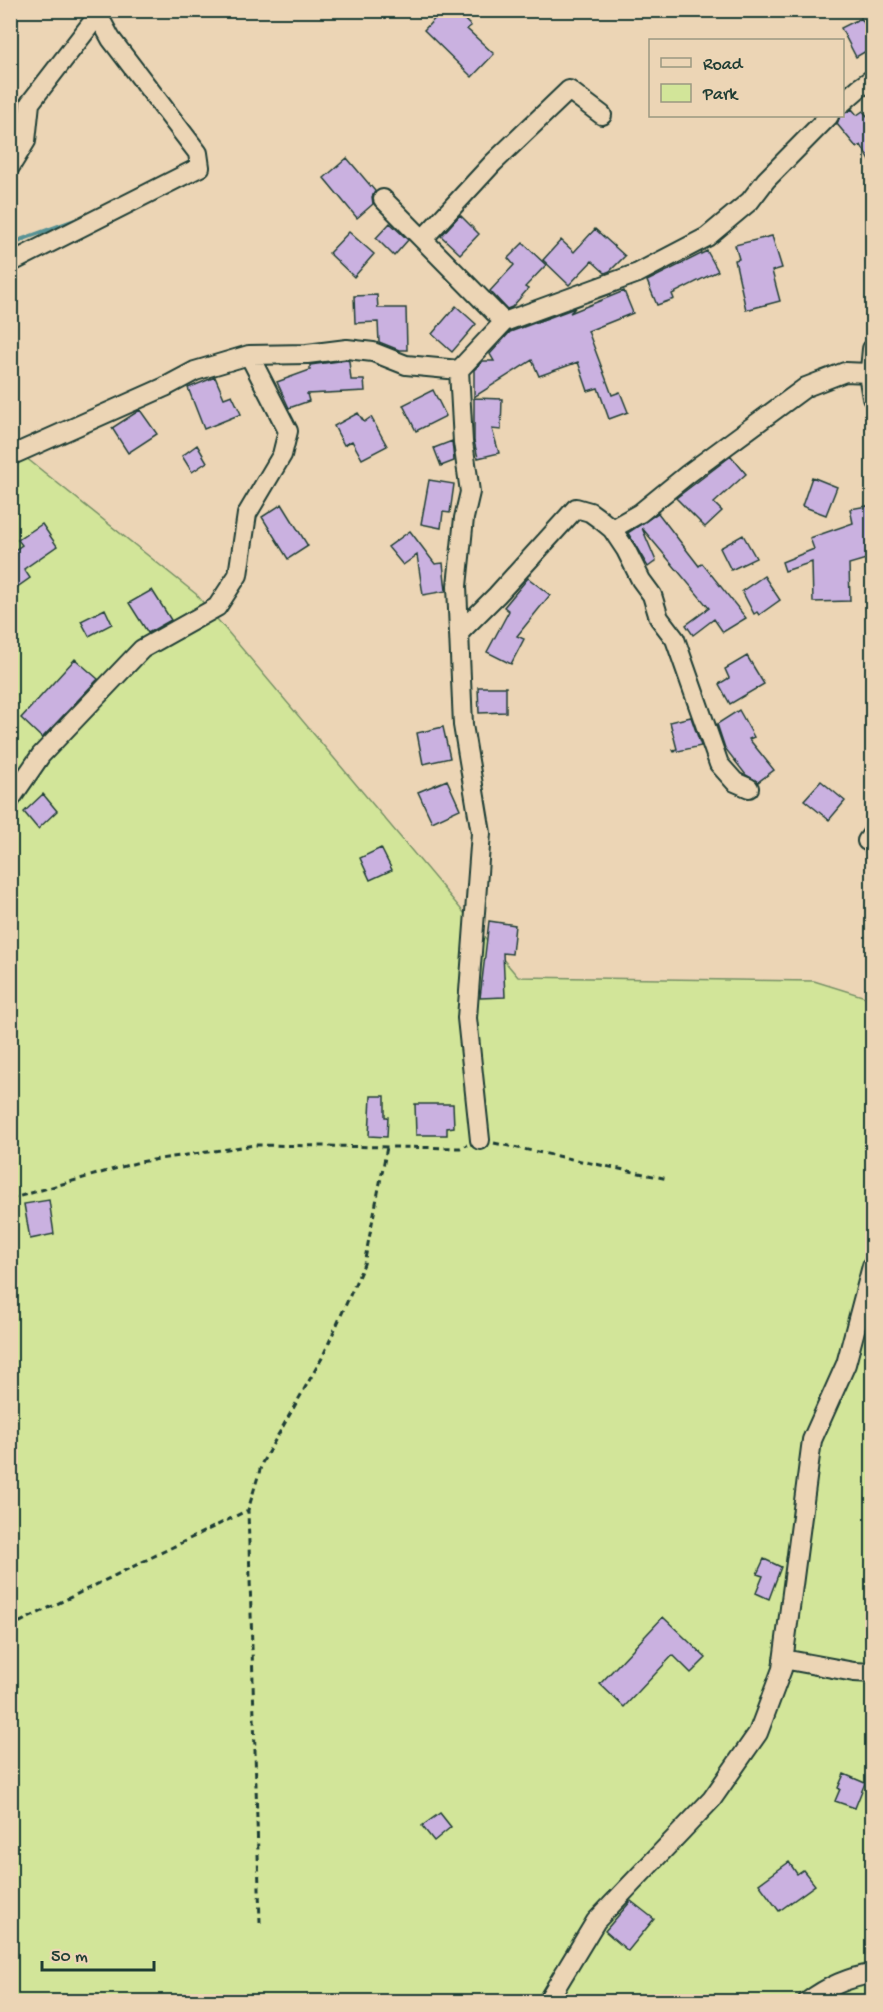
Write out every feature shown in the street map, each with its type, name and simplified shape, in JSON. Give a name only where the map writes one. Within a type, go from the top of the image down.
[{"type":"street","points":[[10,167],[26,141],[30,103],[100,13],[111,39],[198,153],[200,167],[10,263]]},
{"type":"street","points":[[844,102],[858,88],[873,79]]},
{"type":"street","points":[[423,239],[493,163],[569,90],[602,115]]},
{"type":"street","points":[[480,1140],[467,1018],[481,833],[463,725],[461,631],[457,586],[464,518],[470,492],[463,442],[459,370],[504,322],[638,273],[707,237],[750,201],[766,180],[828,117]]},
{"type":"street","points":[[383,199],[504,322]]},
{"type":"street","points":[[10,456],[165,387],[195,371],[249,355],[307,354],[347,349],[373,352],[406,365],[459,370]]},
{"type":"street","points":[[873,349],[869,373],[873,398]]},
{"type":"street","points":[[10,800],[41,755],[142,649],[217,607],[238,575],[247,514],[282,455],[288,431],[249,355]]},
{"type":"street","points":[[612,529],[640,513],[688,474],[806,387],[845,372],[869,373]]},
{"type":"street","points":[[461,631],[576,508],[590,512],[612,529],[652,595],[659,618],[675,639],[719,764],[735,782],[749,788]]},
{"type":"street","points":[[547,2001],[596,1921],[712,1799],[758,1733],[782,1669],[812,1440],[846,1364],[873,1266]]},
{"type":"street","points":[[783,1659],[854,1672],[873,1673]]},
{"type":"street","points":[[807,2001],[854,1977],[873,1974]]},
{"type":"path","points":[[10,1199],[139,1162],[255,1145],[460,1148],[480,1140],[668,1179]]},
{"type":"path","points":[[260,1923],[248,1510],[262,1463],[322,1358],[364,1264],[387,1147]]},
{"type":"path","points":[[10,1627],[248,1510]]},
{"type":"green space","points":[[10,445],[196,594],[518,977],[814,981],[872,999],[872,2001],[11,2001]]},
{"type":"building","points":[[443,10],[454,10],[471,26],[467,29],[494,54],[472,77],[424,30]]},
{"type":"building","points":[[861,18],[873,38],[873,47],[856,57],[841,28]]},
{"type":"building","points":[[852,109],[857,115],[863,111],[873,123],[873,166],[861,145],[857,148],[837,124],[840,117],[844,117],[844,114]]},
{"type":"building","points":[[347,158],[375,191],[372,197],[373,204],[357,218],[324,178]]},
{"type":"building","points":[[460,215],[479,234],[460,254],[441,236]]},
{"type":"building","points":[[390,223],[408,240],[394,256],[376,238]]},
{"type":"building","points":[[595,229],[625,256],[605,273],[592,261],[569,285],[543,260],[561,240],[574,252]]},
{"type":"building","points":[[349,232],[374,254],[354,277],[329,253]]},
{"type":"building","points":[[772,236],[782,268],[772,271],[780,301],[746,310],[735,260],[739,259],[735,245]]},
{"type":"building","points":[[523,243],[546,265],[525,287],[528,289],[512,307],[507,309],[490,291],[514,265],[508,258]]},
{"type":"building","points":[[707,251],[718,271],[672,294],[674,299],[657,305],[647,281]]},
{"type":"building","points":[[624,291],[633,313],[588,331],[612,395],[620,392],[628,412],[609,419],[598,388],[588,391],[578,362],[539,376],[532,360],[474,397],[474,370],[483,361],[494,361],[490,354],[510,332],[575,308],[570,313]]},
{"type":"building","points":[[377,295],[378,308],[406,308],[407,350],[399,350],[379,342],[378,322],[355,323],[354,296]]},
{"type":"building","points":[[456,306],[476,324],[452,352],[432,334]]},
{"type":"building","points":[[347,360],[351,380],[364,380],[365,391],[307,394],[309,401],[289,408],[277,382],[310,370],[310,365]]},
{"type":"building","points":[[215,377],[224,398],[232,395],[241,414],[204,429],[188,388]]},
{"type":"building","points":[[433,390],[446,416],[416,431],[403,405]]},
{"type":"building","points":[[474,398],[502,399],[501,430],[492,429],[499,453],[478,458],[474,441]]},
{"type":"building","points":[[140,410],[157,434],[128,453],[112,428]]},
{"type":"building","points":[[358,413],[364,422],[371,417],[387,446],[362,459],[352,441],[344,445],[334,426]]},
{"type":"building","points":[[452,441],[454,461],[441,466],[434,448]]},
{"type":"building","points":[[197,445],[207,462],[192,472],[182,456]]},
{"type":"building","points":[[731,456],[746,474],[714,503],[722,511],[705,527],[676,498]]},
{"type":"building","points":[[812,477],[837,487],[826,515],[802,506]]},
{"type":"building","points":[[429,480],[454,484],[450,513],[443,512],[441,528],[421,524]]},
{"type":"building","points":[[282,504],[308,546],[288,559],[262,517]]},
{"type":"building","points":[[873,505],[873,557],[849,564],[850,601],[813,602],[812,562],[785,571],[782,562],[814,549],[810,538],[853,523],[850,509]]},
{"type":"building","points":[[658,513],[699,566],[702,563],[746,618],[723,632],[714,619],[693,635],[686,625],[709,608],[642,528],[656,561],[648,567],[628,533]]},
{"type":"building","points":[[42,524],[57,546],[24,569],[30,578],[10,592],[10,550],[12,552],[22,545],[18,540]]},
{"type":"building","points":[[410,531],[435,564],[443,563],[446,591],[423,595],[417,555],[403,565],[388,547]]},
{"type":"building","points":[[743,535],[756,558],[731,570],[720,548]]},
{"type":"building","points":[[764,576],[780,600],[759,615],[757,612],[754,614],[742,591]]},
{"type":"building","points":[[528,578],[550,595],[517,636],[524,639],[511,664],[487,652],[509,611],[504,607]]},
{"type":"building","points":[[152,590],[171,620],[148,633],[129,603]]},
{"type":"building","points":[[105,609],[112,624],[89,636],[81,621]]},
{"type":"building","points":[[747,656],[764,684],[730,704],[719,684],[729,678],[725,669]]},
{"type":"building","points":[[75,659],[98,679],[42,738],[21,718]]},
{"type":"building","points":[[478,687],[506,687],[506,712],[479,713]]},
{"type":"building","points":[[739,710],[754,737],[749,739],[774,770],[758,782],[746,775],[725,748],[717,724]]},
{"type":"building","points":[[691,717],[701,746],[674,752],[673,750],[677,749],[670,722]]},
{"type":"building","points":[[443,727],[450,758],[423,764],[417,733]]},
{"type":"building","points":[[447,780],[460,809],[432,822],[418,792]]},
{"type":"building","points":[[821,781],[845,801],[829,820],[804,800]]},
{"type":"building","points":[[43,794],[57,811],[38,829],[24,812]]},
{"type":"building","points":[[381,848],[392,870],[370,880],[360,858]]},
{"type":"building","points":[[489,921],[515,925],[512,954],[503,953],[505,997],[480,998]]},
{"type":"building","points":[[371,1096],[385,1096],[385,1117],[388,1117],[387,1137],[369,1136]]},
{"type":"building","points":[[415,1104],[453,1104],[454,1127],[447,1128],[447,1135],[416,1135]]},
{"type":"building","points":[[49,1200],[54,1234],[30,1239],[24,1204]]},
{"type":"building","points":[[764,1559],[781,1567],[769,1599],[756,1593],[763,1576],[757,1574]]},
{"type":"building","points":[[663,1617],[706,1658],[691,1673],[673,1655],[624,1707],[600,1684]]},
{"type":"building","points":[[844,1774],[865,1783],[855,1808],[835,1801]]},
{"type":"building","points":[[440,1813],[451,1827],[434,1841],[422,1826]]},
{"type":"building","points":[[789,1862],[797,1874],[803,1870],[815,1885],[779,1911],[759,1884]]},
{"type":"building","points":[[631,1901],[654,1919],[628,1951],[605,1931]]},
{"type":"waterway","points":[[10,247],[23,239],[78,219]]}]
